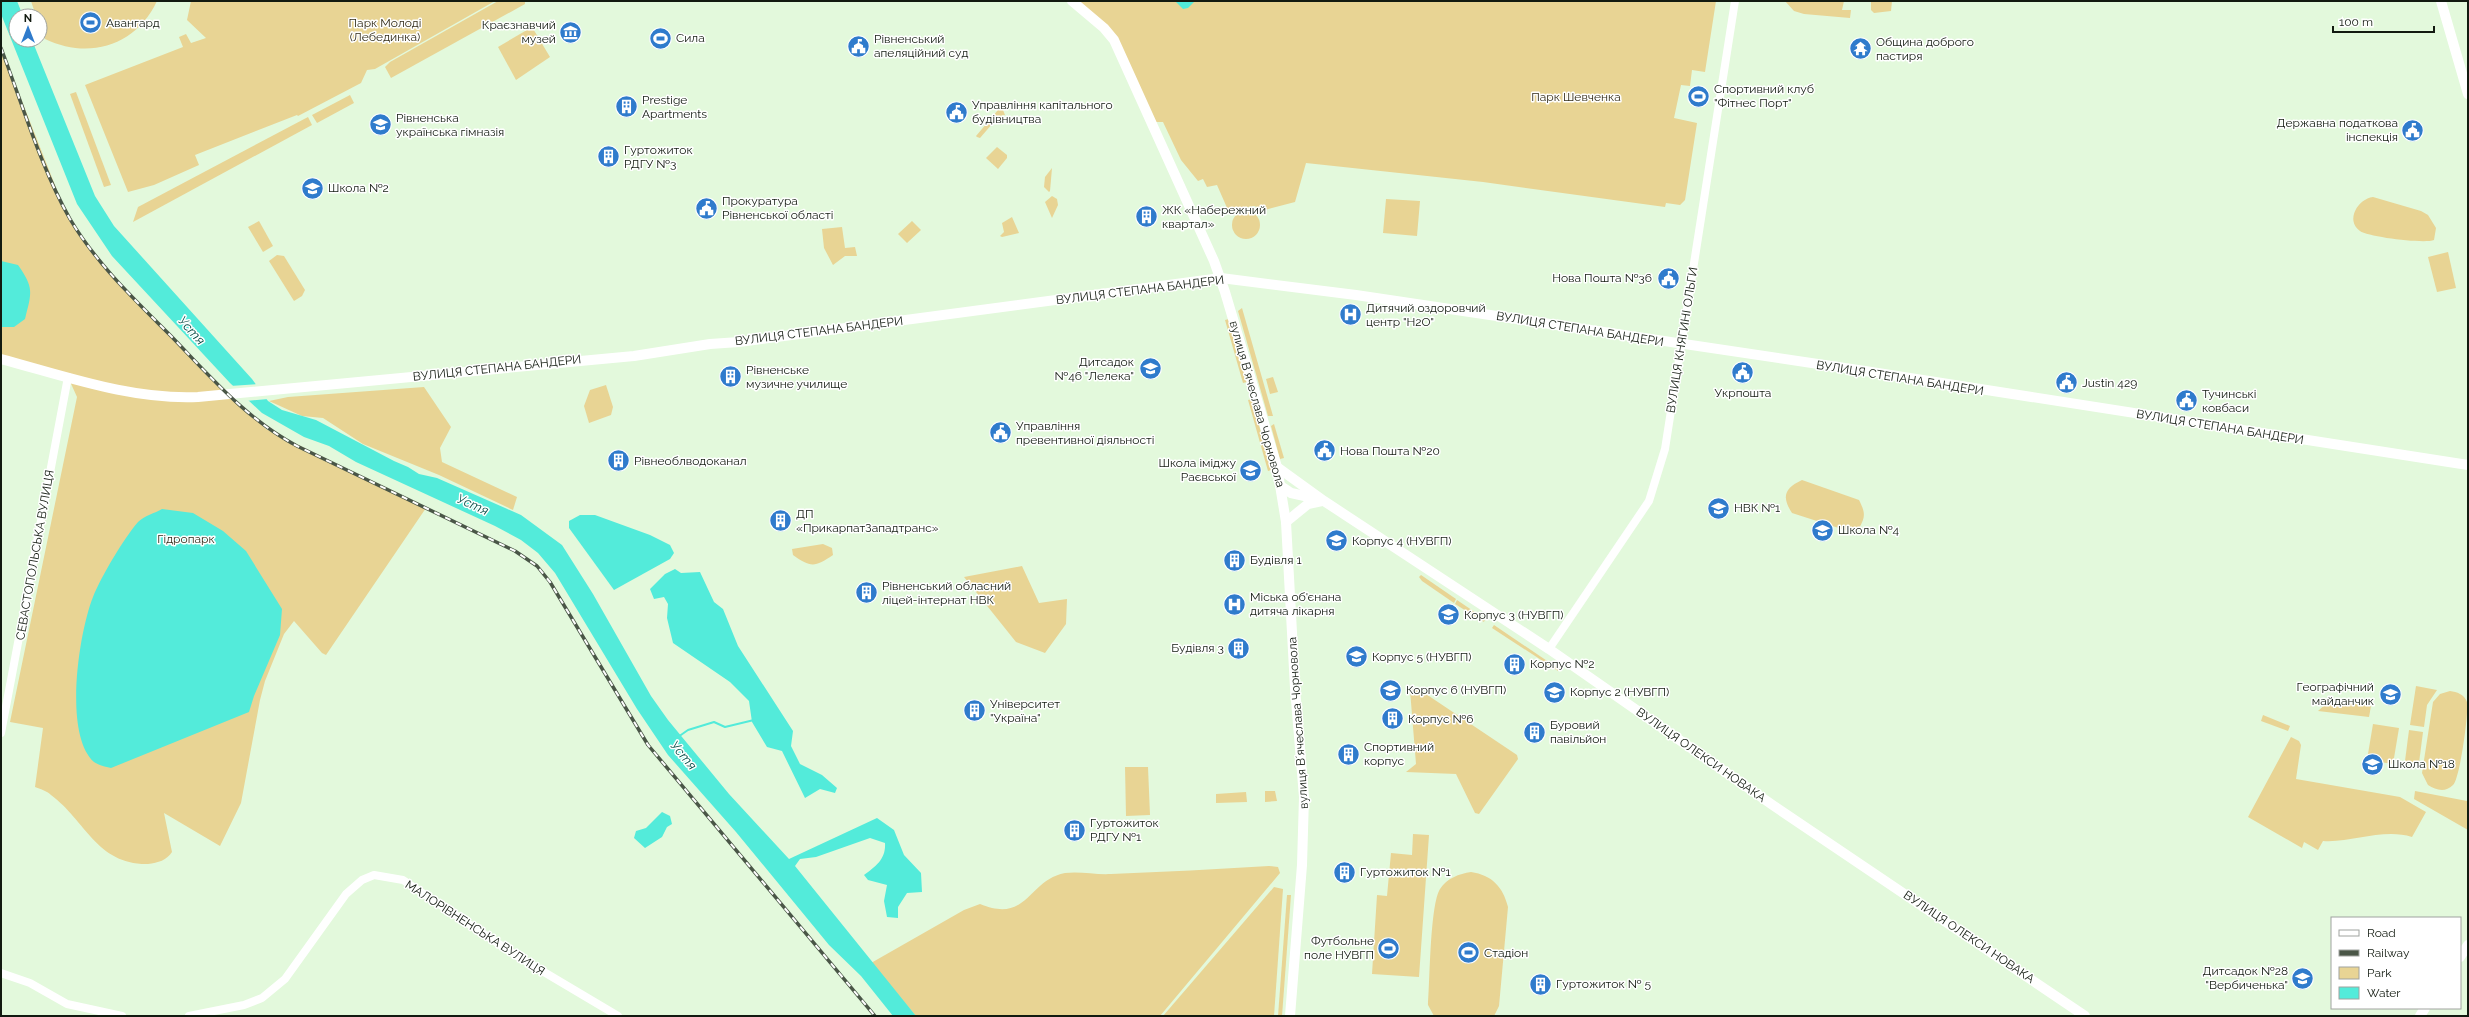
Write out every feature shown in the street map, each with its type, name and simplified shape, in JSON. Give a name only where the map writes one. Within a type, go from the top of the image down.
[{"type":"main road","name":"вулиця Вʼячеслава Чорновола","points":[[1072,1],[1104,28],[1114,40],[1221,278],[1282,487],[1286,522],[1304,797],[1302,865],[1290,1016]]},
{"type":"main road","points":[[2441,1],[2468,94]]},
{"type":"main road","name":"ВУЛИЦЯ СТЕПАНА БАНДЕРИ","points":[[1,359],[131,393],[176,398],[198,398],[634,356],[703,344],[753,340],[1221,278],[1356,295],[2468,465]]},
{"type":"main road","name":"ВУЛИЦЯ ОЛЕКСИ НОВАКА","points":[[1277,466],[1324,501],[1549,649],[1774,806],[2085,1016]]},
{"type":"main road","points":[[1282,487],[1299,483]]},
{"type":"main road","points":[[1282,487],[1291,493],[1324,501]]},
{"type":"main road","points":[[1286,522],[1308,504],[1324,501]]},
{"type":"main road","points":[[2461,956],[2468,945]]},
{"type":"street","name":"ВУЛИЦЯ КНЯГИНІ ОЛЬГИ","points":[[1549,649],[1649,501],[1665,449],[1735,1]]},
{"type":"street","name":"СЕВАСТОПОЛЬСЬКА ВУЛИЦЯ","points":[[1,733],[68,377]]},
{"type":"street","name":"МАЛОРІВНЕНСЬКА ВУЛИЦЯ","points":[[189,1016],[244,1005],[262,998],[285,979],[346,894],[362,880],[374,875],[402,880],[517,956],[618,1016]]},
{"type":"street","points":[[1,973],[30,983],[67,1004],[122,1016]]},
{"type":"green space","name":"Авангард","points":[[31,1],[157,1],[148,16],[137,29],[110,45],[94,48],[78,48],[48,40],[48,8],[33,8]]},
{"type":"green space","name":"Парк Молоді (Лебединка)","points":[[191,1],[495,1],[375,69],[367,70],[361,83],[298,116],[297,115],[195,155],[199,165],[154,185],[128,192],[85,85],[183,47],[179,37],[186,34],[191,43],[206,38],[187,20]]},
{"type":"green space","points":[[498,1],[525,1],[525,4],[391,78],[385,67],[390,62]]},
{"type":"green space","name":"Парк Шевченка","points":[[1072,1],[1716,1],[1705,72],[1692,70],[1690,86],[1681,85],[1674,118],[1697,123],[1685,200],[1680,205],[1666,203],[1665,207],[1483,182],[1306,163],[1295,202],[1261,211],[1255,206],[1228,210],[1217,185],[1207,187],[1203,179],[1198,181],[1181,160],[1163,122],[1152,122],[1118,43]]},
{"type":"green space","points":[[1785,1],[1844,1],[1842,10],[1851,10],[1850,18],[1804,14],[1794,11]]},
{"type":"green space","points":[[1871,1],[1892,1],[1891,11],[1874,13],[1871,10]]},
{"type":"green space","points":[[532,27],[550,57],[516,80],[498,47]]},
{"type":"green space","name":"Гідропарк","points":[[1,48],[62,203],[78,232],[105,268],[206,372],[266,429],[426,508],[326,655],[322,653],[294,621],[284,634],[265,681],[260,700],[241,803],[220,846],[164,813],[172,852],[165,859],[152,864],[131,862],[116,857],[94,840],[63,805],[48,792],[35,787],[43,728],[10,722],[77,397],[68,377],[1,359]]},
{"type":"green space","points":[[76,92],[111,185],[104,187],[70,94]]},
{"type":"green space","points":[[350,95],[354,103],[317,123],[312,115]]},
{"type":"green space","points":[[998,110],[1003,110],[1005,115],[999,116],[980,138],[977,137],[976,136]]},
{"type":"green space","points":[[308,117],[312,125],[133,222],[138,207]]},
{"type":"green space","points":[[997,147],[1007,155],[1007,158],[998,169],[986,158]]},
{"type":"green space","points":[[1052,168],[1049,192],[1044,187],[1045,177]]},
{"type":"green space","points":[[1052,196],[1057,199],[1058,205],[1052,218],[1045,202]]},
{"type":"green space","points":[[2373,197],[2421,211],[2428,215],[2436,228],[2434,240],[2420,241],[2397,239],[2374,236],[2360,231],[2354,221],[2355,211],[2363,202]]},
{"type":"green space","points":[[1386,199],[1420,201],[1417,236],[1383,233]]},
{"type":"green space","points":[[1246,211],[1256,215],[1260,225],[1256,235],[1246,239],[1236,235],[1232,225],[1236,215]]},
{"type":"green space","points":[[1012,217],[1019,233],[1002,237],[1000,236],[1004,232],[1002,223]]},
{"type":"green space","points":[[259,221],[273,246],[263,252],[248,227]]},
{"type":"green space","points":[[912,221],[921,230],[907,243],[898,234]]},
{"type":"green space","points":[[842,227],[845,248],[855,247],[857,256],[845,256],[833,265],[824,248],[822,229]]},
{"type":"green space","points":[[2448,252],[2456,288],[2437,292],[2428,257]]},
{"type":"green space","points":[[277,255],[284,256],[305,290],[302,296],[294,301],[269,261]]},
{"type":"green space","points":[[1242,308],[1273,416],[1268,416],[1238,311]]},
{"type":"green space","points":[[1229,319],[1247,382],[1243,383],[1225,320]]},
{"type":"green space","points":[[1273,377],[1278,392],[1270,394],[1266,379]]},
{"type":"green space","points":[[606,385],[613,407],[611,415],[589,423],[584,406],[590,390]]},
{"type":"green space","points":[[424,387],[451,427],[440,448],[442,462],[517,497],[513,510],[439,475],[363,444],[323,418],[302,416],[269,401],[288,397]]},
{"type":"green space","points":[[1252,399],[1271,470],[1268,471],[1248,400]]},
{"type":"green space","points":[[1274,424],[1284,458],[1280,459],[1271,426]]},
{"type":"green space","points":[[1802,480],[1859,500],[1863,508],[1864,517],[1859,528],[1848,531],[1792,513],[1787,502],[1786,493],[1788,489]]},
{"type":"green space","points":[[823,544],[832,548],[833,555],[817,564],[809,564],[793,555],[792,549]]},
{"type":"green space","points":[[1022,566],[1039,603],[1067,599],[1066,624],[1045,653],[1016,642],[964,577]]},
{"type":"green space","points":[[1421,575],[1456,599],[1454,603],[1422,581],[1419,577]]},
{"type":"green space","points":[[1457,600],[1485,619],[1484,622],[1455,604]]},
{"type":"green space","points":[[1494,625],[1559,669],[1558,671],[1492,628]]},
{"type":"green space","points":[[2416,686],[2437,690],[2427,705],[2424,727],[2410,725]]},
{"type":"green space","points":[[1417,688],[1517,755],[1518,759],[1479,814],[1475,813],[1456,774],[1406,772],[1416,764],[1410,690]]},
{"type":"green space","points":[[2450,691],[2460,694],[2466,699],[2467,718],[2456,780],[2450,788],[2440,790],[2428,785],[2422,773],[2433,702],[2440,694]]},
{"type":"green space","points":[[2329,701],[2371,706],[2369,717],[2318,711]]},
{"type":"green space","points":[[2263,715],[2290,726],[2288,731],[2261,721]]},
{"type":"green space","points":[[2373,724],[2399,728],[2393,764],[2367,760]]},
{"type":"green space","points":[[2409,730],[2423,732],[2419,763],[2405,761]]},
{"type":"green space","points":[[2291,737],[2299,741],[2301,745],[2296,779],[2400,797],[2426,812],[2412,837],[2390,834],[2345,840],[2323,841],[2318,850],[2304,842],[2302,848],[2248,817]]},
{"type":"green space","points":[[1125,767],[1148,767],[1150,815],[1126,816]]},
{"type":"green space","points":[[1265,791],[1275,791],[1277,801],[1265,802]]},
{"type":"green space","points":[[2415,791],[2467,801],[2468,792],[2468,830],[2414,799]]},
{"type":"green space","points":[[1246,792],[1247,802],[1216,803],[1216,794]]},
{"type":"green space","points":[[1413,834],[1429,835],[1419,977],[1372,974],[1377,895],[1387,896],[1391,853],[1412,855]]},
{"type":"green space","points":[[1269,866],[1278,867],[1280,873],[1160,1016],[916,1016],[871,963],[964,910],[980,904],[996,909],[1008,909],[1018,905],[1053,877],[1065,873],[1076,872],[1111,874]]},
{"type":"green space","name":"Стадіон","points":[[1471,872],[1485,876],[1496,883],[1506,900],[1508,907],[1499,1006],[1494,1016],[1434,1016],[1428,1005],[1432,926],[1437,898],[1440,889],[1446,882],[1458,875]]},
{"type":"green space","points":[[1274,887],[1283,889],[1274,1016],[1163,1016]]},
{"type":"green space","points":[[1287,895],[1291,895],[1282,1016],[1278,1016]]},
{"type":"water","points":[[1,1],[17,1],[20,8],[8,8],[8,32],[1,14]]},
{"type":"water","points":[[1175,1],[1195,1],[1188,8],[1183,9]]},
{"type":"water","name":"Устя","points":[[15,48],[35,48],[95,196],[114,226],[252,379],[268,401],[282,410],[316,420],[419,474],[437,478],[521,515],[562,545],[593,594],[651,696],[668,720],[729,794],[789,859],[877,818],[894,830],[904,855],[921,873],[922,892],[907,893],[898,907],[898,918],[887,917],[884,901],[887,885],[868,880],[864,875],[882,858],[885,843],[870,838],[816,857],[800,859],[795,866],[916,1016],[893,1016],[861,976],[829,945],[736,832],[668,755],[637,709],[555,573],[538,553],[521,540],[495,526],[356,462],[329,446],[304,437],[262,413],[230,383],[112,256],[77,204]]},
{"type":"water","points":[[1,261],[18,265],[27,279],[30,290],[25,319],[14,327],[1,327]]},
{"type":"water","points":[[162,509],[193,513],[223,531],[246,551],[282,609],[280,635],[254,696],[249,712],[111,768],[94,762],[84,748],[79,729],[76,707],[77,682],[83,634],[93,597],[113,558],[132,529],[140,520]]},
{"type":"water","points":[[580,515],[595,515],[650,535],[670,545],[674,553],[670,559],[614,590],[569,528],[569,521]]},
{"type":"water","points":[[675,569],[681,573],[700,572],[714,602],[723,609],[738,646],[793,731],[791,746],[800,764],[822,775],[837,788],[835,793],[820,789],[805,798],[782,751],[767,747],[752,722],[749,701],[730,682],[673,643],[667,618],[668,604],[664,597],[654,599],[650,589],[665,574]]},
{"type":"water","points":[[662,812],[670,816],[672,824],[667,827],[662,837],[645,848],[634,838],[636,831],[646,828]]},
{"type":"pier","points":[[258,384],[268,399],[246,401],[230,386]]},
{"type":"waterway","name":"Устя","points":[[678,737],[688,730],[714,722],[725,727],[754,720]]},
{"type":"railway","points":[[1,48],[32,135],[60,199],[80,235],[116,280],[214,381],[245,410],[278,435],[297,446],[515,551],[537,566],[550,582],[648,745],[875,1016]]},
{"type":"place","name":"Авангард","points":[[91,23]]},
{"type":"place","name":"Краєзнавчий музей","points":[[571,32]]},
{"type":"place","name":"Сила","points":[[661,38]]},
{"type":"place","name":"Рівненський апеляційний суд","points":[[859,46]]},
{"type":"place","name":"Община доброго пастиря","points":[[1861,49]]},
{"type":"place","name":"Спортивний клуб \"Фітнес Порт\"","points":[[1698,96]]},
{"type":"place","name":"Prestige Apartments","points":[[626,107]]},
{"type":"place","name":"Управління капітального будівництва","points":[[957,112]]},
{"type":"place","name":"Рівненська українська гімназія","points":[[380,125]]},
{"type":"place","name":"Державна податкова інспекція","points":[[2413,130]]},
{"type":"place","name":"Гуртожиток РДГУ №3","points":[[608,157]]},
{"type":"place","name":"Школа №2","points":[[313,188]]},
{"type":"place","name":"Прокуратура Рівненської області","points":[[707,208]]},
{"type":"place","name":"ЖК «Набережний квартал»","points":[[1146,217]]},
{"type":"place","name":"Нова Пошта №36","points":[[1668,278]]},
{"type":"place","name":"Дитячий оздоровчий центр \"H2O\"","points":[[1351,315]]},
{"type":"place","name":"Дитсадок №46 \"Лелека\"","points":[[1150,369]]},
{"type":"place","name":"Укрпошта","points":[[1743,372]]},
{"type":"place","name":"Рівненське музичне училище","points":[[731,377]]},
{"type":"place","name":"Justin 429","points":[[2066,383]]},
{"type":"place","name":"Тучинські ковбаси","points":[[2187,401]]},
{"type":"place","name":"Управління превентивної діяльності","points":[[1001,433]]},
{"type":"place","name":"Нова Пошта №20","points":[[1325,451]]},
{"type":"place","name":"Рівнеоблводоканал","points":[[619,461]]},
{"type":"place","name":"Школа іміджу Раєвської","points":[[1251,470]]},
{"type":"place","name":"НВК №1","points":[[1719,508]]},
{"type":"place","name":"ДП «ПрикарпатЗападтранс»","points":[[781,521]]},
{"type":"place","name":"Школа №4","points":[[1822,530]]},
{"type":"place","name":"Корпус 4 (НУВГП)","points":[[1337,541]]},
{"type":"place","name":"Будівля 1","points":[[1235,560]]},
{"type":"place","name":"Рівненський обласний ліцей-інтернат НВК","points":[[866,593]]},
{"type":"place","name":"Міська об'єнана дитяча лікарня","points":[[1234,604]]},
{"type":"place","name":"Корпус 3 (НУВГП)","points":[[1448,615]]},
{"type":"place","name":"Будівля 3","points":[[1239,648]]},
{"type":"place","name":"Корпус 5 (НУВГП)","points":[[1357,657]]},
{"type":"place","name":"Корпус №2","points":[[1515,664]]},
{"type":"place","name":"Корпус 6 (НУВГП)","points":[[1391,690]]},
{"type":"place","name":"Корпус 2 (НУВГП)","points":[[1554,692]]},
{"type":"place","name":"Географічний майданчик","points":[[2390,694]]},
{"type":"place","name":"Університет \"Україна\"","points":[[975,711]]},
{"type":"place","name":"Корпус №6","points":[[1393,719]]},
{"type":"place","name":"Буровий павільйон","points":[[1535,732]]},
{"type":"place","name":"Спортивний корпус","points":[[1348,754]]},
{"type":"place","name":"Школа №18","points":[[2372,764]]},
{"type":"place","name":"Гуртожиток РДГУ №1","points":[[1074,830]]},
{"type":"place","name":"Гуртожиток №1","points":[[1345,872]]},
{"type":"place","name":"Футбольне поле НУВГП","points":[[1389,948]]},
{"type":"place","name":"Стадіон","points":[[1468,953]]},
{"type":"place","name":"Дитсадок №28 \"Вербиченька\"","points":[[2303,978]]},
{"type":"place","name":"Гуртожиток № 5","points":[[1540,984]]}]
